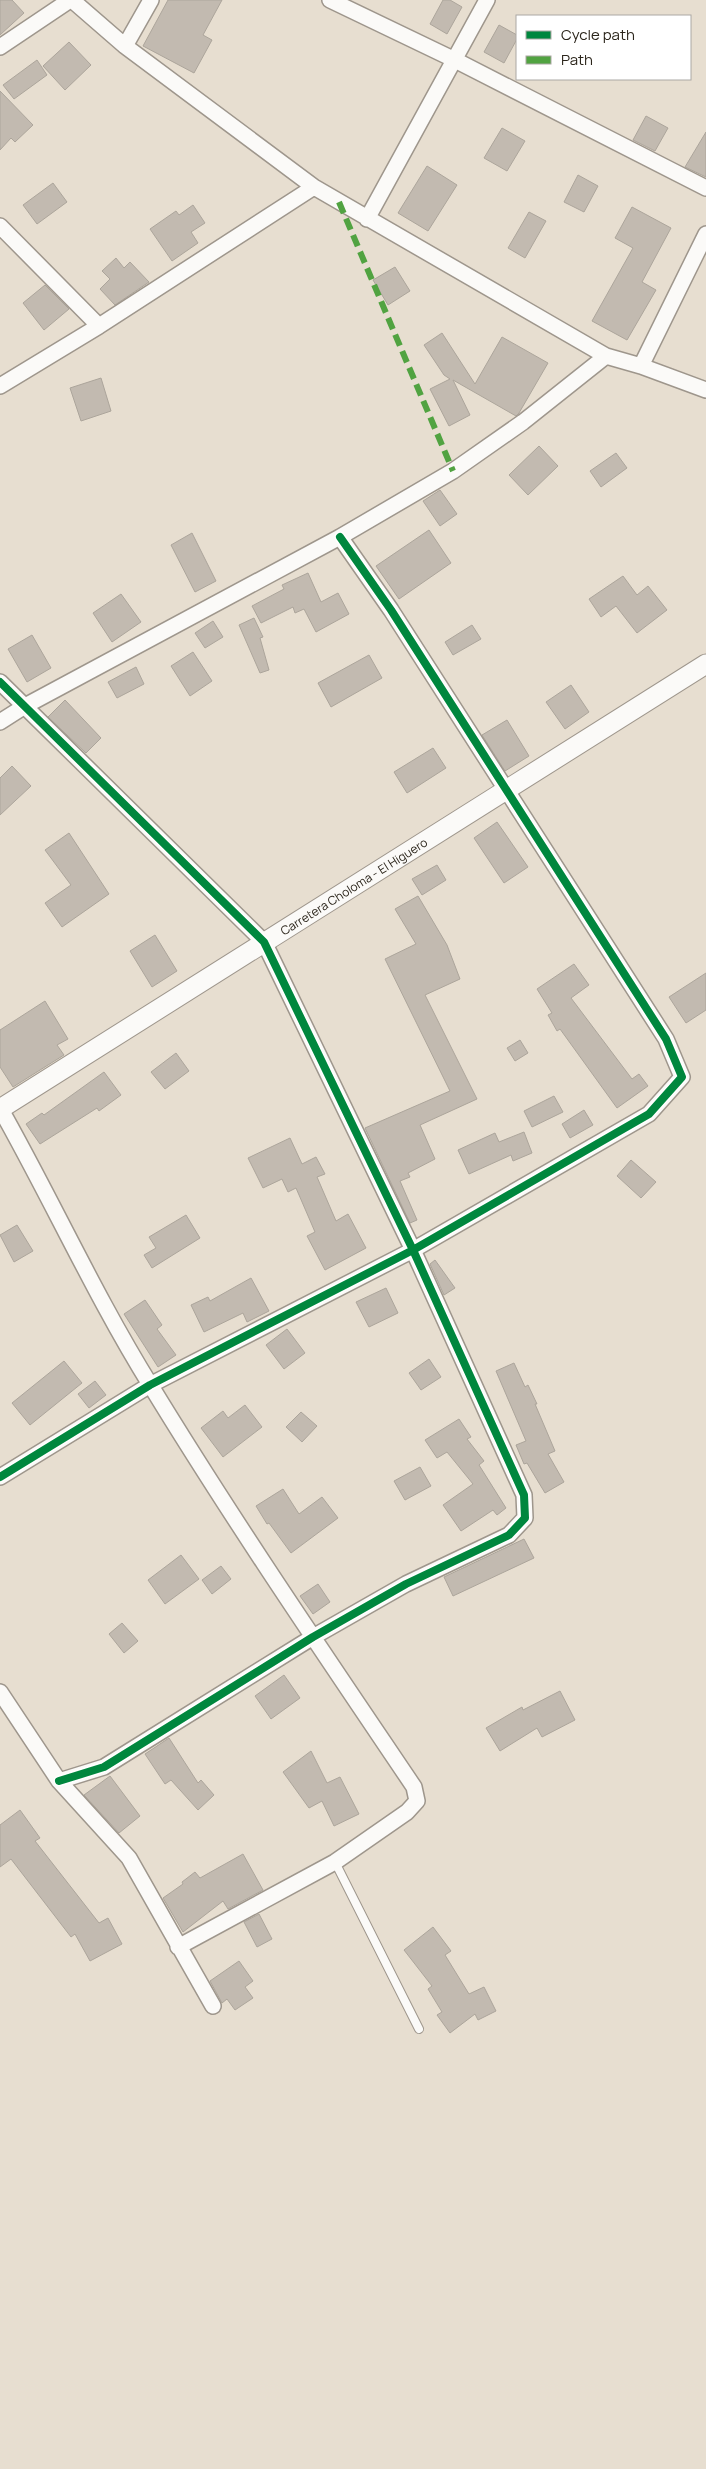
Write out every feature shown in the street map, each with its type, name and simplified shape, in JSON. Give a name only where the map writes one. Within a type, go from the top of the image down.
[{"type":"street","points":[[0,47],[71,0],[125,46],[314,187],[606,356],[641,366],[706,390]]},
{"type":"street","points":[[125,46],[151,0]]},
{"type":"street","points":[[330,0],[455,60],[706,188]]},
{"type":"street","points":[[367,219],[487,0]]},
{"type":"street","points":[[0,386],[99,326],[314,187]]},
{"type":"street","points":[[0,226],[99,326]]},
{"type":"street","points":[[641,366],[706,234]]},
{"type":"street","points":[[0,722],[25,706],[340,537],[452,471],[523,422],[606,356]]},
{"type":"street","points":[[0,1477],[150,1385],[413,1250],[649,1114],[682,1077],[666,1039],[390,610],[340,537]]},
{"type":"street","name":"Carretera Choloma - El Higuero","points":[[0,1109],[504,789],[706,664]]},
{"type":"street","points":[[0,682],[264,942],[413,1250],[524,1495],[525,1518],[508,1535],[406,1584],[313,1638],[104,1768],[59,1781]]},
{"type":"street","points":[[0,1109],[81,1265],[150,1385],[313,1638],[414,1787],[417,1801],[407,1812],[335,1862],[178,1947]]},
{"type":"street","points":[[0,1692],[59,1781],[129,1858],[213,2006]]},
{"type":"lane","points":[[335,1862],[419,2029]]},
{"type":"building","points":[[0,0],[12,0],[24,13],[0,35]]},
{"type":"building","points":[[168,0],[222,0],[203,35],[212,40],[194,73],[143,46]]},
{"type":"building","points":[[443,0],[450,0],[462,7],[447,34],[430,24]]},
{"type":"building","points":[[499,25],[516,34],[516,41],[504,63],[484,52]]},
{"type":"building","points":[[69,42],[91,65],[65,90],[43,66]]},
{"type":"building","points":[[37,60],[47,75],[14,99],[3,85]]},
{"type":"building","points":[[0,91],[33,125],[15,142],[11,138],[0,150]]},
{"type":"building","points":[[646,116],[668,128],[655,151],[633,140]]},
{"type":"building","points":[[502,128],[525,141],[507,171],[484,158]]},
{"type":"building","points":[[706,132],[706,177],[685,167]]},
{"type":"building","points":[[427,166],[457,185],[428,231],[398,213]]},
{"type":"building","points":[[578,175],[598,186],[584,212],[564,202]]},
{"type":"building","points":[[53,183],[67,202],[37,224],[23,205]]},
{"type":"building","points":[[193,205],[205,223],[191,232],[198,243],[172,261],[150,229],[176,211],[179,215]]},
{"type":"building","points":[[632,207],[671,228],[642,282],[656,290],[627,340],[592,321],[633,248],[615,238]]},
{"type":"building","points":[[529,212],[546,221],[525,258],[508,248]]},
{"type":"building","points":[[116,258],[124,268],[130,262],[149,282],[115,305],[100,289],[110,279],[102,271]]},
{"type":"building","points":[[395,267],[410,291],[388,305],[373,280]]},
{"type":"building","points":[[45,285],[69,309],[44,330],[23,303]]},
{"type":"building","points":[[442,333],[475,384],[502,337],[548,363],[516,416],[453,380],[470,415],[449,426],[430,389],[450,379],[444,375],[424,345]]},
{"type":"building","points":[[101,378],[111,411],[81,421],[70,388]]},
{"type":"building","points":[[539,446],[558,466],[528,495],[509,475]]},
{"type":"building","points":[[616,453],[627,468],[601,487],[590,471]]},
{"type":"building","points":[[440,490],[457,514],[440,526],[423,501]]},
{"type":"building","points":[[429,530],[451,563],[399,599],[376,566]]},
{"type":"building","points":[[192,533],[216,581],[195,592],[171,545]]},
{"type":"building","points":[[308,573],[321,602],[338,593],[349,614],[316,632],[304,609],[295,613],[293,607],[261,623],[252,606],[284,589],[282,585]]},
{"type":"building","points":[[623,576],[637,595],[648,586],[667,610],[637,633],[616,606],[601,617],[589,599]]},
{"type":"building","points":[[121,594],[141,622],[112,642],[93,613]]},
{"type":"building","points":[[254,618],[263,637],[260,638],[269,670],[260,673],[239,625]]},
{"type":"building","points":[[213,621],[223,637],[205,648],[195,633]]},
{"type":"building","points":[[472,625],[481,639],[453,655],[445,642]]},
{"type":"building","points":[[32,635],[51,668],[27,682],[8,649]]},
{"type":"building","points":[[193,652],[212,681],[190,696],[171,666]]},
{"type":"building","points":[[369,655],[382,678],[331,707],[318,683]]},
{"type":"building","points":[[136,667],[144,684],[117,698],[108,682]]},
{"type":"building","points":[[571,685],[589,712],[565,729],[546,702]]},
{"type":"building","points":[[65,700],[101,738],[86,753],[48,717]]},
{"type":"building","points":[[507,720],[529,756],[505,771],[482,735]]},
{"type":"building","points":[[433,748],[446,768],[407,793],[394,772]]},
{"type":"building","points":[[12,766],[31,786],[0,815],[0,778]]},
{"type":"building","points":[[497,822],[528,867],[504,883],[474,838]]},
{"type":"building","points":[[69,833],[109,894],[62,927],[45,903],[71,885],[45,850]]},
{"type":"building","points":[[437,865],[446,880],[422,895],[412,879]]},
{"type":"building","points":[[418,896],[447,945],[460,979],[425,995],[477,1099],[420,1125],[435,1159],[408,1173],[410,1177],[400,1181],[417,1220],[410,1223],[365,1128],[450,1091],[385,959],[416,944],[395,909]]},
{"type":"building","points":[[155,935],[177,971],[152,987],[130,951]]},
{"type":"building","points":[[574,964],[589,985],[571,998],[632,1079],[639,1074],[648,1086],[617,1108],[560,1029],[557,1031],[548,1015],[552,1013],[537,989]]},
{"type":"building","points":[[706,973],[706,1010],[686,1023],[669,997]]},
{"type":"building","points":[[45,1001],[68,1039],[57,1045],[64,1055],[13,1087],[0,1067],[0,1030]]},
{"type":"building","points":[[520,1040],[528,1053],[515,1061],[507,1048]]},
{"type":"building","points":[[176,1053],[189,1071],[165,1089],[151,1072]]},
{"type":"building","points":[[104,1072],[121,1095],[99,1111],[97,1108],[40,1144],[26,1124],[42,1113],[44,1115]]},
{"type":"building","points":[[554,1096],[563,1112],[532,1127],[524,1111]]},
{"type":"building","points":[[584,1110],[593,1125],[570,1138],[562,1124]]},
{"type":"building","points":[[524,1132],[532,1153],[513,1161],[511,1155],[469,1174],[458,1150],[495,1133],[499,1142]]},
{"type":"building","points":[[290,1138],[302,1164],[316,1157],[325,1174],[317,1177],[336,1221],[348,1214],[366,1248],[325,1270],[307,1236],[315,1232],[296,1188],[288,1192],[282,1179],[263,1188],[248,1158]]},
{"type":"building","points":[[631,1160],[656,1182],[641,1198],[617,1176]]},
{"type":"building","points":[[186,1215],[200,1238],[152,1268],[144,1255],[156,1248],[149,1237]]},
{"type":"building","points":[[17,1225],[33,1251],[14,1262],[0,1235]]},
{"type":"building","points":[[435,1260],[455,1288],[444,1295],[430,1264]]},
{"type":"building","points":[[251,1278],[269,1311],[247,1322],[243,1313],[204,1332],[191,1305],[208,1297],[210,1301]]},
{"type":"building","points":[[386,1288],[398,1313],[369,1327],[356,1302]]},
{"type":"building","points":[[145,1300],[162,1325],[157,1329],[176,1355],[158,1367],[124,1314]]},
{"type":"building","points":[[287,1329],[305,1353],[284,1369],[266,1345]]},
{"type":"building","points":[[429,1359],[441,1377],[421,1390],[409,1373]]},
{"type":"building","points":[[64,1361],[82,1383],[30,1425],[12,1403]]},
{"type":"building","points":[[514,1363],[525,1387],[528,1385],[537,1404],[535,1404],[555,1451],[548,1454],[564,1482],[545,1493],[527,1463],[524,1464],[516,1445],[526,1441],[496,1371]]},
{"type":"building","points":[[95,1381],[106,1395],[89,1408],[78,1394]]},
{"type":"building","points":[[245,1405],[262,1427],[223,1457],[201,1428],[223,1411],[228,1418]]},
{"type":"building","points":[[301,1412],[317,1426],[302,1442],[286,1427]]},
{"type":"building","points":[[459,1419],[471,1437],[467,1439],[484,1461],[479,1465],[506,1508],[497,1515],[493,1510],[461,1531],[443,1505],[473,1484],[447,1452],[437,1458],[425,1440]]},
{"type":"building","points":[[420,1467],[431,1486],[405,1500],[394,1481]]},
{"type":"building","points":[[283,1489],[299,1514],[322,1497],[338,1518],[291,1553],[269,1523],[267,1524],[256,1506]]},
{"type":"building","points":[[524,1539],[534,1558],[453,1596],[444,1577]]},
{"type":"building","points":[[181,1555],[199,1579],[165,1604],[148,1580]]},
{"type":"building","points":[[221,1566],[231,1579],[212,1594],[202,1580]]},
{"type":"building","points":[[318,1584],[330,1602],[313,1614],[300,1596]]},
{"type":"building","points":[[122,1623],[138,1641],[124,1653],[109,1634]]},
{"type":"building","points":[[284,1675],[300,1698],[271,1719],[255,1696]]},
{"type":"building","points":[[560,1691],[575,1720],[542,1737],[537,1728],[500,1751],[486,1728],[522,1707],[523,1710]]},
{"type":"building","points":[[169,1738],[198,1783],[201,1780],[214,1795],[198,1810],[171,1780],[165,1784],[145,1754]]},
{"type":"building","points":[[311,1751],[327,1783],[340,1777],[359,1814],[334,1826],[322,1801],[309,1808],[283,1772]]},
{"type":"building","points":[[110,1776],[140,1816],[119,1833],[84,1795]]},
{"type":"building","points":[[20,1810],[40,1838],[35,1841],[99,1923],[108,1918],[122,1944],[90,1961],[75,1934],[71,1937],[11,1859],[0,1867],[0,1825]]},
{"type":"building","points":[[243,1854],[263,1890],[228,1909],[223,1901],[183,1932],[163,1898],[183,1884],[182,1882],[195,1872],[200,1878]]},
{"type":"building","points":[[259,1914],[272,1939],[257,1947],[244,1922]]},
{"type":"building","points":[[433,1927],[451,1951],[445,1955],[469,1994],[484,1987],[496,2011],[478,2020],[475,2014],[450,2033],[437,2015],[442,2012],[428,1989],[432,1986],[404,1950]]},
{"type":"building","points":[[239,1961],[253,1981],[245,1987],[253,1998],[235,2010],[227,1999],[222,2003],[210,1981]]},
{"type":"marked path","points":[[339,202],[453,471]]},
{"type":"cycle path","points":[[0,1477],[150,1385],[413,1250],[649,1114],[682,1077],[666,1039],[391,610],[340,537]]},
{"type":"cycle path","points":[[0,682],[264,942],[413,1250],[524,1495],[525,1518],[509,1535],[406,1584],[313,1637],[104,1767],[59,1781]]}]
